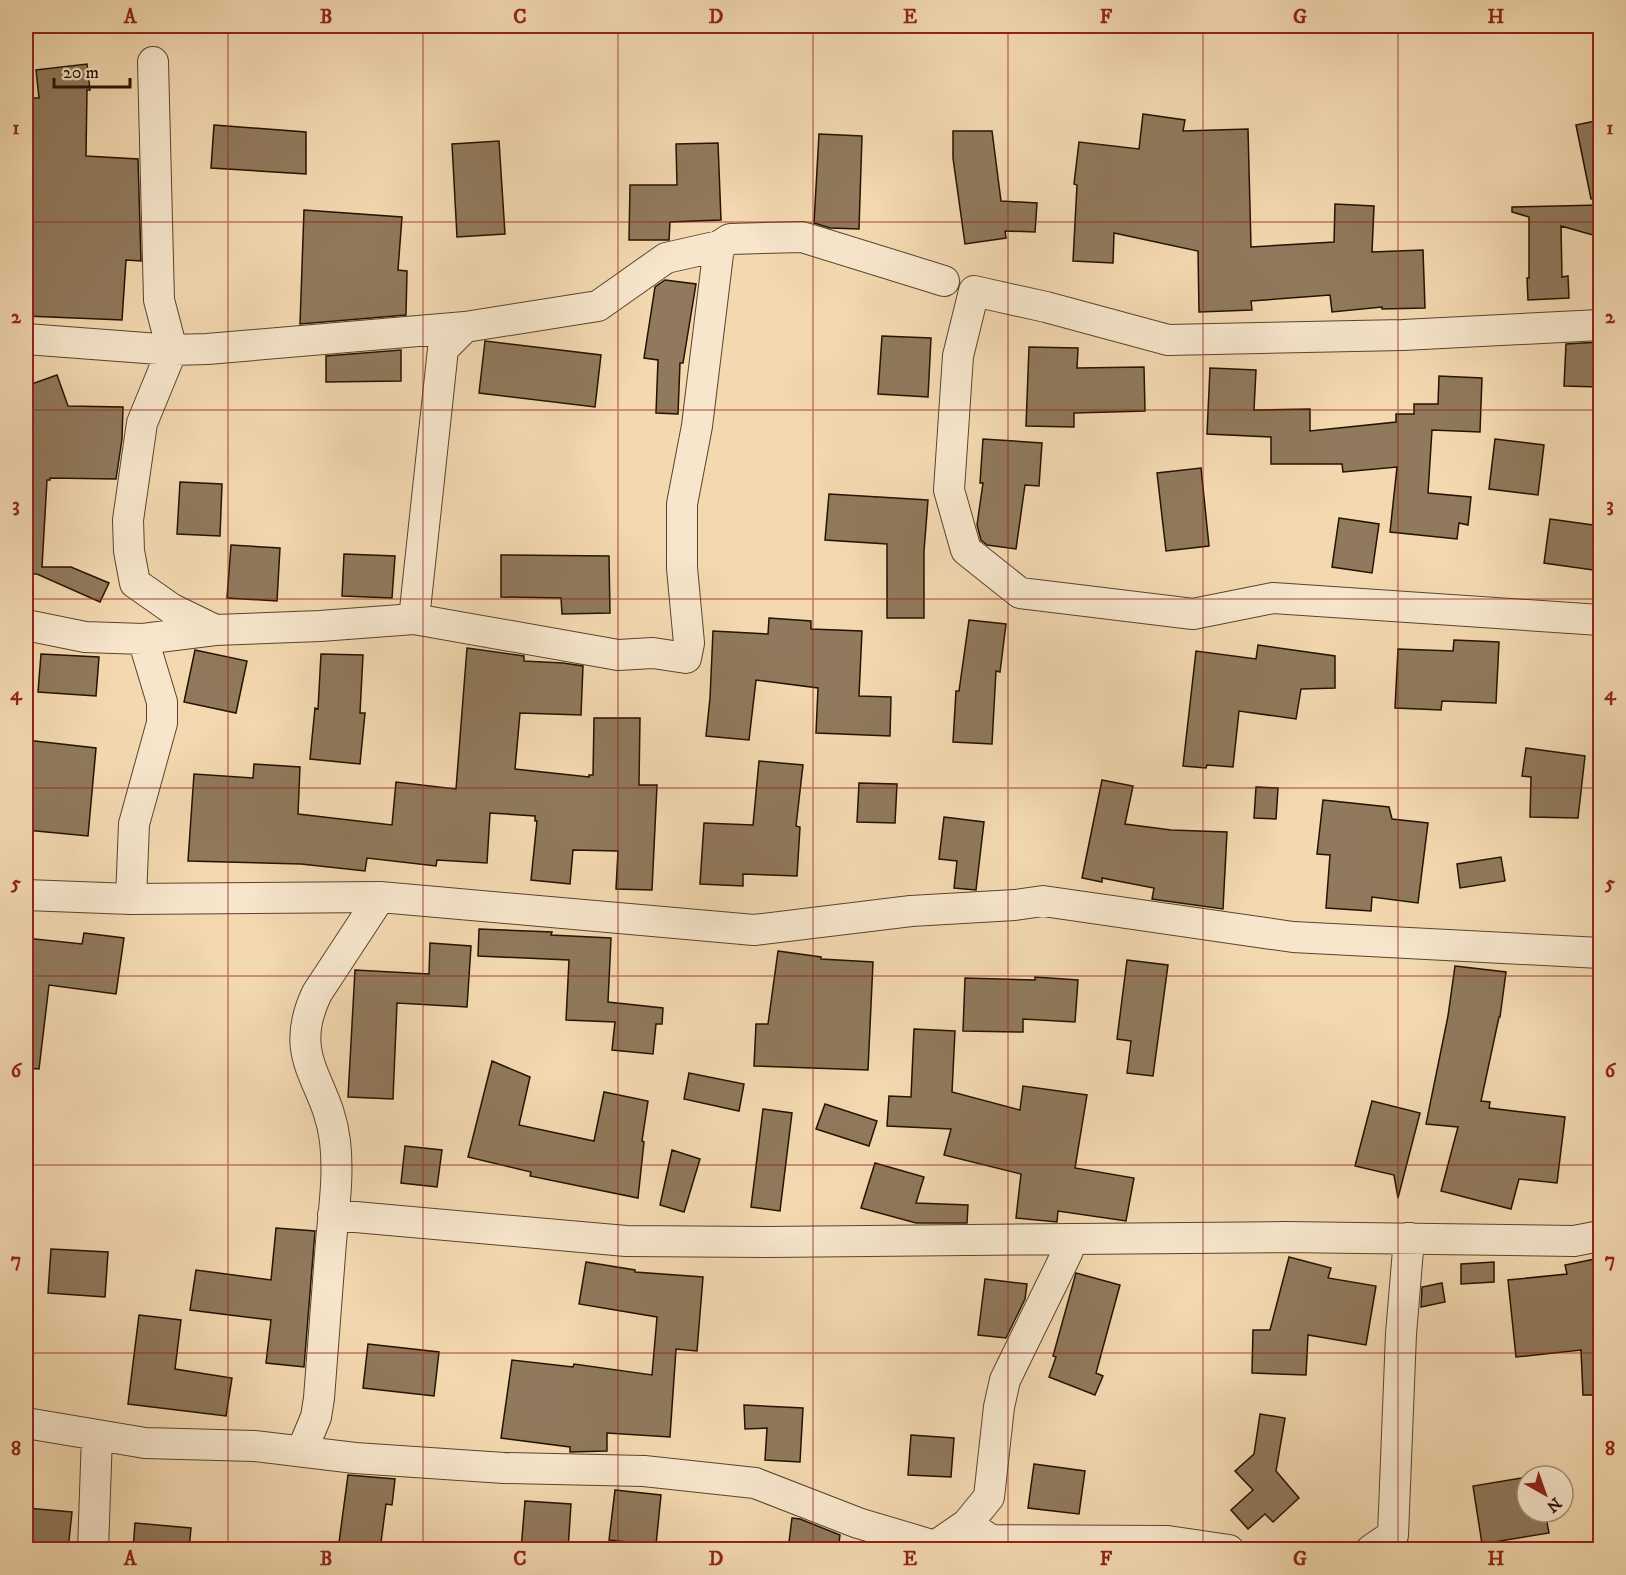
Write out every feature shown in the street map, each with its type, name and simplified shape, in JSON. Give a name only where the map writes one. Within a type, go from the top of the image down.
[{"type":"street","points":[[153,62],[159,300],[172,350],[142,423],[128,520],[129,551],[135,584],[172,609],[215,630]]},
{"type":"street","points":[[26,339],[172,350],[465,327],[598,306],[666,258],[719,246],[730,239],[802,237],[944,282]]},
{"type":"street","points":[[26,625],[85,637],[142,639],[215,630],[320,626],[414,619],[618,655],[653,653],[686,658],[689,644],[682,568],[682,504],[697,426],[719,246]]},
{"type":"street","points":[[1600,325],[1402,335],[1168,340],[1046,307],[974,291],[958,356],[949,490],[966,550],[1020,593],[1193,614],[1273,598],[1600,620]]},
{"type":"street","points":[[414,619],[443,349],[465,327]]},
{"type":"street","points":[[131,899],[134,824],[162,723],[162,702],[142,639]]},
{"type":"street","points":[[26,895],[131,899],[380,897],[754,930],[911,911],[1015,905],[1043,901],[1293,937],[1600,953]]},
{"type":"street","points":[[304,1452],[316,1417],[319,1398],[337,1166],[332,1121],[307,1062],[304,1033],[309,1009],[317,993],[380,897]]},
{"type":"street","points":[[333,1215],[626,1241],[779,1242],[1285,1237],[1574,1241],[1600,1236]]},
{"type":"street","points":[[1371,1550],[1393,1535],[1401,1334],[1408,1238]]},
{"type":"street","points":[[26,1423],[145,1443],[254,1446],[355,1458],[504,1468],[644,1472],[755,1484],[858,1523],[886,1541],[935,1546],[967,1524],[989,1497],[999,1407],[1005,1380],[1072,1239]]},
{"type":"street","points":[[93,1550],[97,1435]]},
{"type":"street","points":[[967,1524],[991,1540],[1168,1541],[1229,1550]]},
{"type":"building","points":[[87,64],[90,90],[87,90],[86,156],[138,159],[141,261],[126,260],[122,320],[26,316],[26,162],[30,162],[31,98],[39,98],[36,70]]},
{"type":"building","points":[[1143,114],[1185,120],[1183,131],[1248,129],[1251,247],[1334,242],[1335,204],[1374,206],[1372,252],[1423,250],[1425,308],[1382,309],[1382,307],[1332,312],[1330,295],[1251,301],[1252,310],[1199,312],[1198,251],[1114,233],[1113,263],[1073,261],[1077,185],[1074,184],[1079,142],[1139,149]]},
{"type":"building","points":[[1600,120],[1600,198],[1591,199],[1576,125]]},
{"type":"building","points":[[214,125],[306,132],[306,174],[211,168]]},
{"type":"building","points":[[953,131],[992,131],[1001,201],[1037,203],[1035,232],[1005,231],[1006,238],[965,244],[953,158]]},
{"type":"building","points":[[819,134],[862,136],[859,229],[830,228],[814,223]]},
{"type":"building","points":[[499,141],[505,234],[457,237],[452,144]]},
{"type":"building","points":[[718,143],[721,220],[670,222],[669,240],[629,240],[630,185],[677,185],[676,144]]},
{"type":"building","points":[[1600,205],[1600,237],[1561,226],[1562,277],[1568,276],[1569,298],[1528,300],[1529,217],[1512,212],[1512,207]]},
{"type":"building","points":[[304,210],[402,217],[398,270],[407,271],[406,315],[300,324]]},
{"type":"building","points":[[665,280],[696,284],[683,363],[680,363],[678,414],[656,413],[658,360],[644,358],[655,287]]},
{"type":"building","points":[[882,336],[931,338],[928,397],[878,394]]},
{"type":"building","points":[[485,341],[601,355],[595,407],[479,393]]},
{"type":"building","points":[[1600,342],[1600,387],[1564,386],[1566,344]]},
{"type":"building","points":[[1029,347],[1078,348],[1077,368],[1144,367],[1145,411],[1074,413],[1074,427],[1026,426]]},
{"type":"building","points":[[401,350],[401,381],[326,382],[326,356]]},
{"type":"building","points":[[1210,368],[1256,370],[1254,410],[1310,409],[1310,431],[1396,422],[1396,414],[1414,414],[1414,404],[1438,404],[1439,376],[1482,378],[1480,432],[1432,430],[1428,493],[1471,497],[1468,525],[1459,523],[1457,539],[1390,532],[1397,467],[1343,472],[1342,464],[1271,464],[1271,437],[1207,434]]},
{"type":"building","points":[[57,375],[68,406],[123,407],[122,439],[116,479],[50,478],[47,480],[42,567],[71,567],[109,583],[100,602],[37,574],[26,574],[26,386]]},
{"type":"building","points":[[983,439],[1042,443],[1039,486],[1025,485],[1016,549],[987,545],[981,540],[977,525],[983,483],[980,483]]},
{"type":"building","points":[[1495,439],[1544,445],[1538,495],[1489,489]]},
{"type":"building","points":[[1201,468],[1209,546],[1166,551],[1157,473]]},
{"type":"building","points":[[180,482],[222,484],[220,536],[177,534]]},
{"type":"building","points":[[829,494],[928,500],[924,551],[924,618],[887,618],[887,544],[825,540]]},
{"type":"building","points":[[1339,518],[1379,524],[1372,573],[1332,567]]},
{"type":"building","points":[[1550,519],[1600,526],[1600,571],[1544,563]]},
{"type":"building","points":[[231,545],[280,548],[277,601],[227,598]]},
{"type":"building","points":[[344,554],[395,556],[392,598],[342,596]]},
{"type":"building","points":[[501,555],[609,556],[610,613],[562,614],[561,598],[501,597]]},
{"type":"building","points":[[769,618],[811,621],[811,629],[862,631],[859,696],[891,697],[890,736],[816,733],[818,688],[756,680],[749,740],[706,736],[713,631],[768,634]]},
{"type":"building","points":[[969,620],[1006,624],[1000,672],[996,671],[992,744],[953,742],[956,691],[959,691]]},
{"type":"building","points":[[1454,640],[1499,642],[1496,703],[1442,701],[1441,710],[1395,708],[1398,649],[1453,651]]},
{"type":"building","points":[[1258,645],[1335,656],[1335,688],[1301,689],[1296,719],[1239,711],[1233,767],[1183,766],[1196,651],[1256,659]]},
{"type":"building","points":[[467,648],[524,656],[524,661],[583,666],[581,715],[520,713],[515,769],[589,777],[593,775],[594,718],[640,718],[639,785],[657,785],[652,890],[616,889],[618,851],[573,850],[570,884],[531,880],[537,821],[535,821],[535,816],[490,813],[487,863],[437,860],[436,866],[367,858],[365,871],[301,864],[188,861],[194,774],[253,778],[254,764],[300,767],[298,814],[392,825],[396,782],[456,789]]},
{"type":"building","points":[[195,650],[247,661],[236,713],[184,702]]},
{"type":"building","points":[[41,654],[99,657],[96,696],[38,692]]},
{"type":"building","points":[[321,654],[363,655],[360,713],[365,713],[360,764],[310,759],[315,708],[318,709]]},
{"type":"building","points":[[26,740],[96,748],[88,836],[26,830]]},
{"type":"building","points":[[1526,748],[1585,756],[1578,818],[1530,817],[1531,777],[1522,776]]},
{"type":"building","points":[[759,761],[803,765],[796,826],[800,827],[797,876],[743,874],[743,886],[700,884],[704,823],[753,825]]},
{"type":"building","points":[[1102,780],[1133,786],[1125,824],[1171,830],[1227,832],[1223,909],[1152,899],[1154,888],[1102,878],[1102,882],[1082,878]]},
{"type":"building","points":[[859,783],[897,784],[895,823],[857,822]]},
{"type":"building","points":[[1256,787],[1278,788],[1276,819],[1254,818]]},
{"type":"building","points":[[1323,800],[1389,807],[1392,819],[1428,823],[1418,903],[1372,897],[1371,911],[1326,908],[1330,855],[1317,854]]},
{"type":"building","points":[[944,817],[984,822],[976,890],[954,888],[957,861],[939,859]]},
{"type":"building","points":[[1501,857],[1505,881],[1460,888],[1457,864]]},
{"type":"building","points":[[479,929],[552,932],[551,935],[611,938],[608,1002],[663,1008],[662,1024],[656,1024],[653,1054],[612,1050],[615,1022],[566,1020],[569,960],[478,956]]},
{"type":"building","points":[[84,933],[124,938],[116,994],[49,985],[39,1069],[26,1068],[26,938],[82,944]]},
{"type":"building","points":[[430,943],[471,946],[467,1007],[397,1003],[393,1099],[348,1097],[355,970],[429,974]]},
{"type":"building","points":[[778,951],[821,957],[821,959],[873,962],[868,1070],[754,1066],[756,1024],[768,1024]]},
{"type":"building","points":[[1127,960],[1168,965],[1153,1076],[1127,1073],[1131,1041],[1117,1039]]},
{"type":"building","points":[[1455,966],[1506,972],[1500,1017],[1481,1101],[1490,1102],[1489,1108],[1565,1117],[1557,1183],[1519,1179],[1511,1209],[1441,1191],[1458,1127],[1426,1124],[1448,1016]]},
{"type":"building","points":[[1035,977],[1078,980],[1075,1022],[1023,1019],[1023,1032],[963,1031],[965,978],[1035,980]]},
{"type":"building","points":[[914,1029],[955,1031],[952,1092],[1020,1110],[1023,1086],[1087,1095],[1075,1168],[1134,1178],[1126,1221],[1058,1211],[1057,1222],[1016,1218],[1021,1174],[944,1155],[951,1129],[887,1126],[889,1096],[911,1097]]},
{"type":"building","points":[[492,1061],[530,1077],[519,1125],[594,1141],[604,1092],[648,1101],[642,1141],[644,1142],[638,1198],[530,1176],[531,1172],[468,1157]]},
{"type":"building","points":[[689,1073],[744,1084],[739,1111],[684,1099]]},
{"type":"building","points":[[1372,1101],[1420,1113],[1398,1198],[1394,1175],[1355,1166]]},
{"type":"building","points":[[825,1104],[877,1121],[869,1146],[816,1129]]},
{"type":"building","points":[[763,1109],[792,1113],[780,1211],[751,1207]]},
{"type":"building","points":[[405,1146],[442,1150],[437,1187],[401,1183]]},
{"type":"building","points":[[672,1150],[700,1159],[684,1212],[660,1205]]},
{"type":"building","points":[[875,1163],[924,1177],[916,1203],[968,1205],[967,1223],[916,1223],[861,1208]]},
{"type":"building","points":[[276,1228],[315,1231],[304,1367],[266,1363],[271,1320],[190,1310],[196,1270],[271,1280]]},
{"type":"building","points":[[51,1249],[108,1252],[105,1297],[48,1293]]},
{"type":"building","points":[[1289,1257],[1331,1268],[1328,1278],[1376,1286],[1366,1345],[1308,1335],[1306,1375],[1252,1373],[1253,1330],[1270,1330]]},
{"type":"building","points":[[1600,1258],[1600,1395],[1583,1395],[1581,1350],[1516,1357],[1508,1280],[1567,1274],[1565,1265]]},
{"type":"building","points":[[586,1262],[635,1270],[635,1272],[703,1277],[697,1351],[676,1349],[670,1437],[607,1433],[607,1451],[570,1452],[570,1447],[501,1438],[512,1360],[573,1367],[574,1364],[652,1375],[657,1317],[579,1304]]},
{"type":"building","points":[[1494,1262],[1494,1282],[1461,1284],[1461,1264]]},
{"type":"building","points":[[1076,1273],[1120,1285],[1096,1373],[1103,1376],[1095,1395],[1049,1377]]},
{"type":"building","points":[[985,1279],[1027,1284],[1025,1299],[1006,1338],[978,1335]]},
{"type":"building","points":[[1442,1283],[1445,1302],[1421,1307],[1422,1287]]},
{"type":"building","points":[[139,1315],[181,1320],[175,1369],[232,1378],[226,1416],[128,1404]]},
{"type":"building","points":[[368,1344],[439,1352],[434,1396],[363,1388]]},
{"type":"building","points":[[744,1405],[803,1408],[800,1462],[765,1460],[767,1428],[745,1429]]},
{"type":"building","points":[[1260,1414],[1285,1418],[1276,1471],[1299,1498],[1273,1522],[1265,1514],[1248,1529],[1231,1510],[1253,1490],[1235,1471],[1254,1454]]},
{"type":"building","points":[[911,1435],[954,1438],[951,1477],[908,1475]]},
{"type":"building","points":[[1034,1464],[1085,1471],[1079,1514],[1028,1508]]},
{"type":"building","points":[[348,1475],[395,1479],[392,1505],[386,1504],[380,1550],[338,1550]]},
{"type":"building","points":[[1515,1479],[1515,1524],[1547,1524],[1549,1533],[1482,1544],[1473,1486]]},
{"type":"building","points":[[615,1490],[661,1495],[656,1545],[609,1540]]},
{"type":"building","points":[[525,1501],[571,1504],[568,1550],[521,1550]]},
{"type":"building","points":[[26,1508],[72,1512],[68,1550],[26,1550]]},
{"type":"building","points":[[792,1518],[840,1535],[838,1550],[788,1550]]},
{"type":"building","points":[[135,1523],[191,1528],[189,1550],[133,1550]]}]
